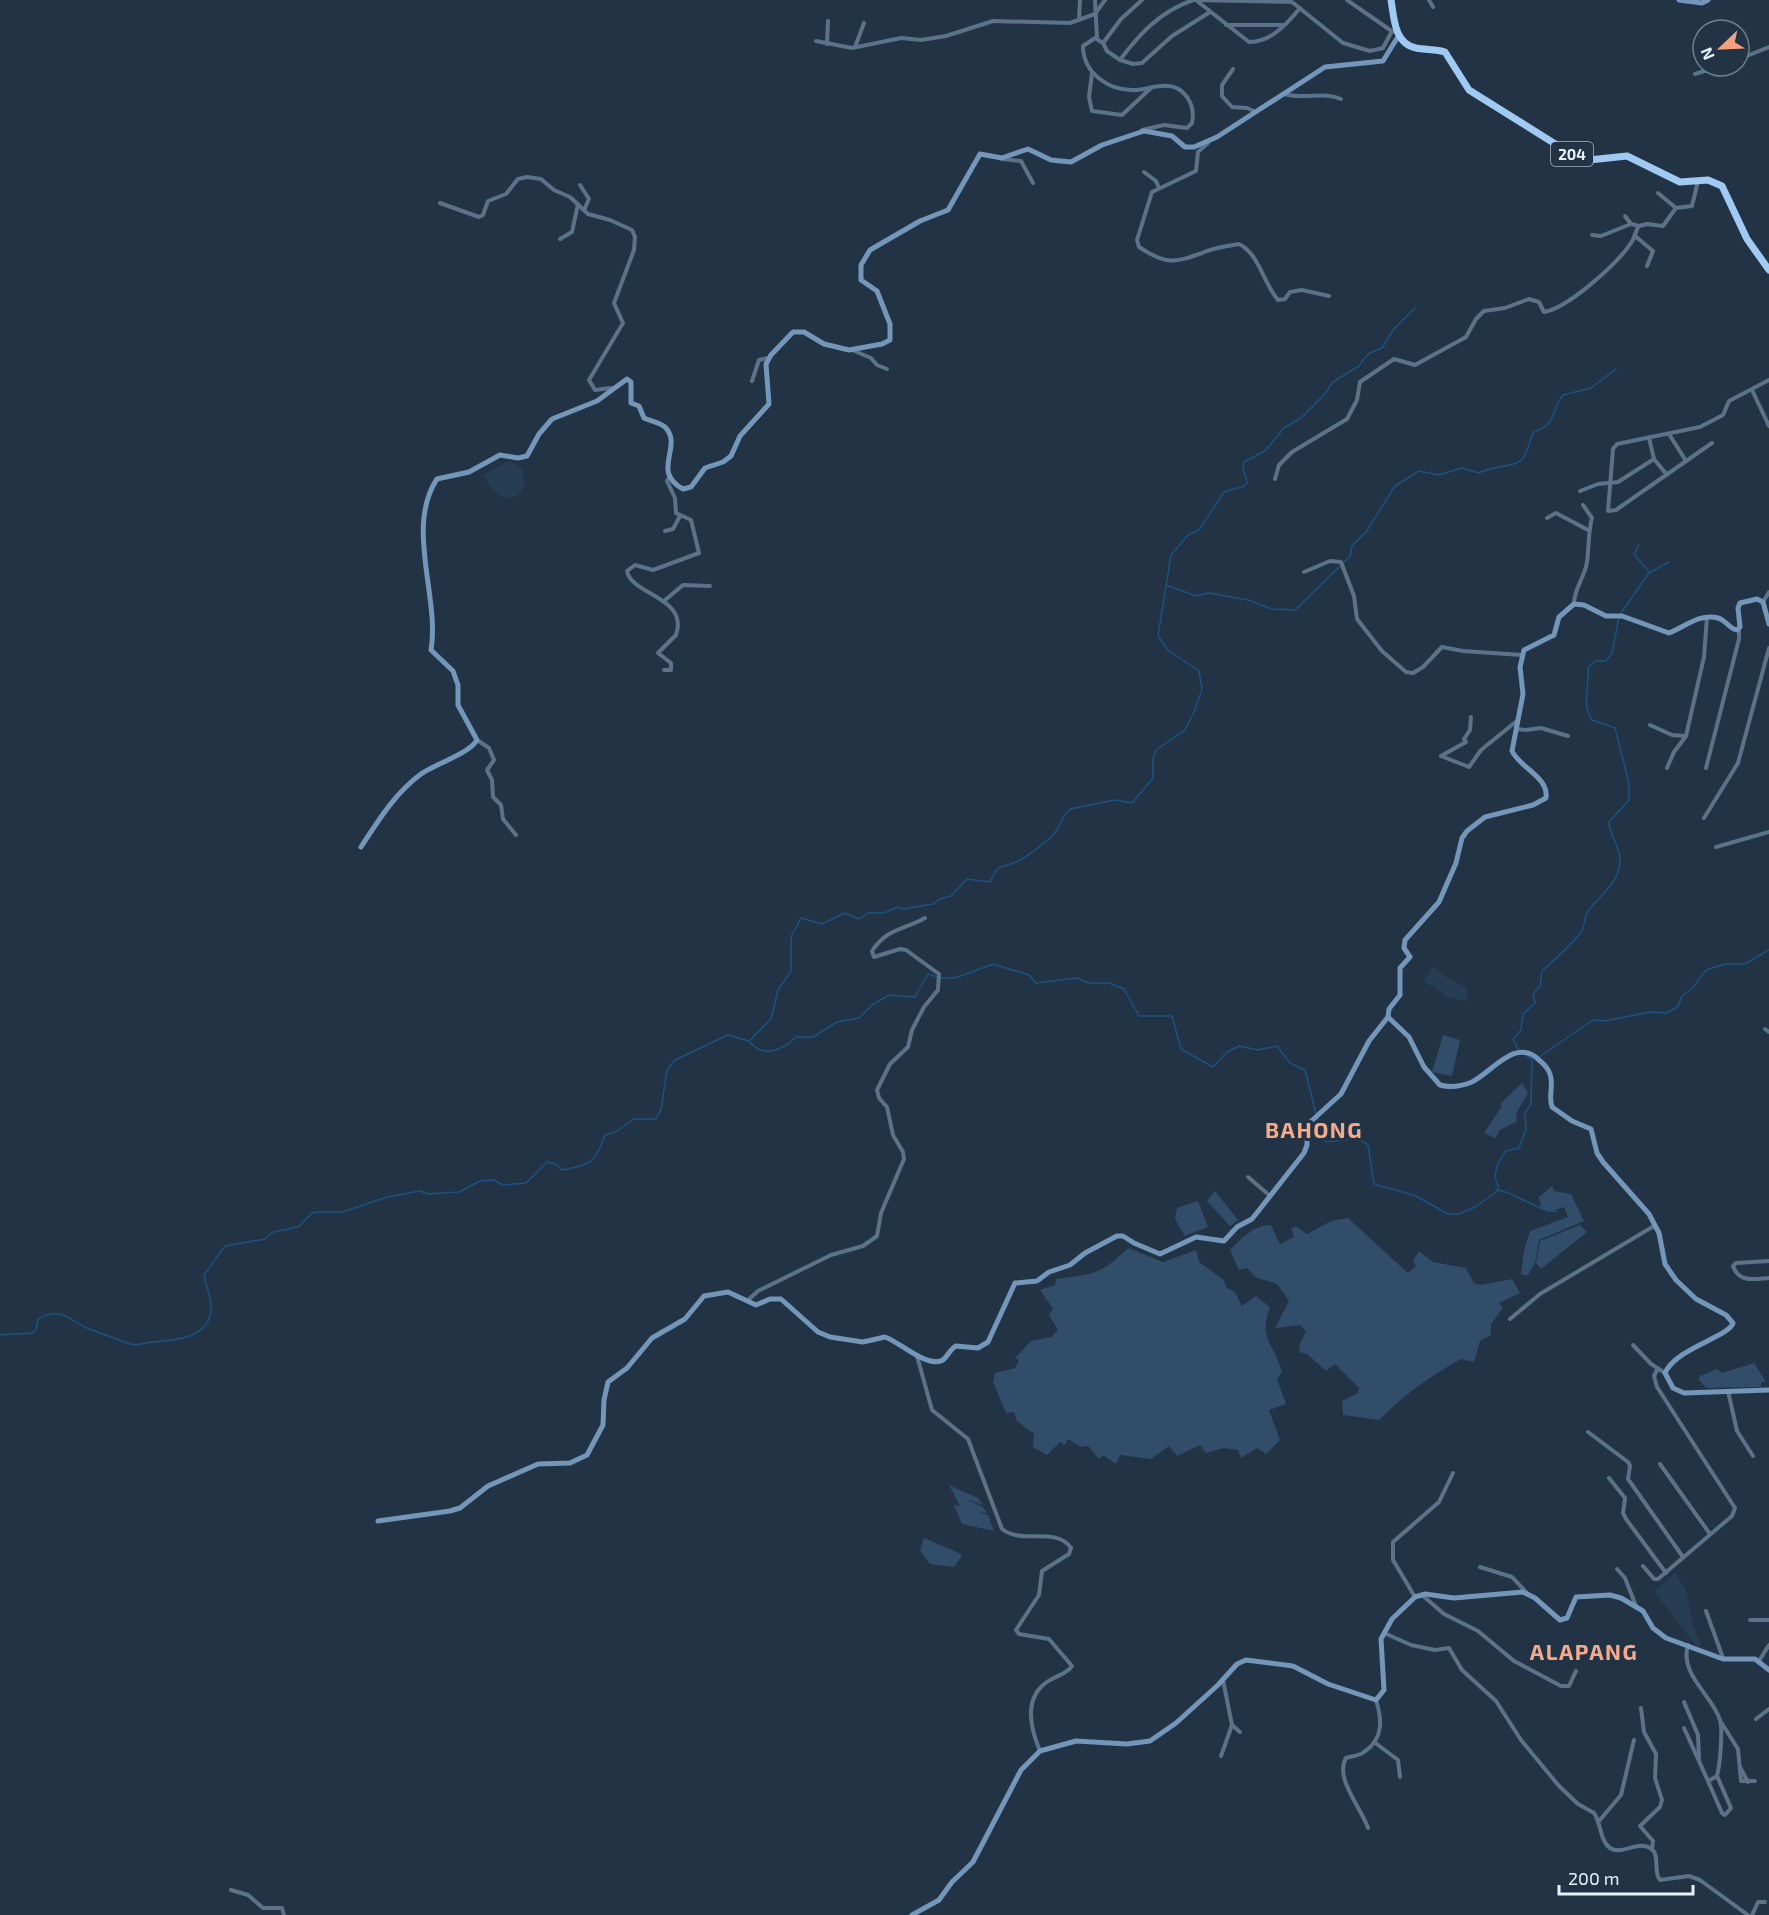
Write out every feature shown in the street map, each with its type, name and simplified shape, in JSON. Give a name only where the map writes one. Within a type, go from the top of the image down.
[{"type":"highway","points":[[1391,0],[1396,33]]},
{"type":"highway","name":"204","points":[[1396,33],[1410,47],[1445,52],[1469,90],[1580,159],[1630,157],[1676,181],[1711,181],[1725,190],[1742,230],[1769,270]]},
{"type":"street","points":[[1079,20],[1080,0]]},
{"type":"street","points":[[1095,0],[1097,38],[1107,51],[1120,60],[1133,64],[1142,63],[1172,36],[1210,12]]},
{"type":"street","points":[[816,41],[855,48],[901,38],[921,40],[946,36],[993,21],[1054,23],[1079,20],[1095,14],[1105,0]]},
{"type":"street","points":[[1103,43],[1124,16],[1142,0]]},
{"type":"street","points":[[1120,60],[1143,30],[1157,18],[1195,0],[1292,1],[1337,39],[1355,47],[1380,50],[1396,33]]},
{"type":"street","points":[[1195,0],[1241,38],[1255,42],[1270,38],[1300,8]]},
{"type":"street","points":[[1347,0],[1396,33]]},
{"type":"street","points":[[1429,0],[1433,7]]},
{"type":"street","points":[[1679,0],[1702,3],[1708,0]]},
{"type":"street","points":[[827,44],[828,21]]},
{"type":"street","points":[[855,48],[864,23]]},
{"type":"street","points":[[1226,25],[1283,26]]},
{"type":"street","points":[[1329,296],[1297,290],[1290,292],[1282,300],[1278,300],[1261,275],[1255,257],[1239,244],[1203,252],[1175,263],[1140,248],[1137,242],[1140,229],[1149,206],[1150,196],[1160,188],[1196,171],[1198,152],[1211,141],[1329,65],[1383,61],[1396,33]]},
{"type":"street","points":[[1000,158],[1028,149],[1051,160],[1071,162],[1102,145],[1139,132],[1164,125],[1183,129],[1192,123],[1192,106],[1184,93],[1170,86],[1136,90],[1112,86],[1092,72],[1086,61],[1083,46],[1088,40],[1097,38]]},
{"type":"street","points":[[1751,54],[1769,47]]},
{"type":"street","points":[[1233,69],[1221,90],[1225,102],[1232,107],[1247,108],[1257,112]]},
{"type":"street","points":[[1092,72],[1089,100],[1092,111],[1096,114],[1124,114],[1151,87]]},
{"type":"street","points":[[1284,94],[1308,99],[1329,95],[1341,99]]},
{"type":"street","points":[[1139,132],[1172,136],[1185,147],[1211,141]]},
{"type":"street","points":[[850,349],[887,343],[891,336],[890,324],[877,291],[861,280],[861,265],[866,254],[887,238],[948,210],[980,153],[1006,161],[1021,161],[1033,183]]},
{"type":"street","points":[[1144,171],[1156,181],[1160,188]]},
{"type":"street","points":[[440,203],[479,218],[491,199],[506,194],[518,179],[526,177],[541,179],[584,210],[628,228],[635,237],[632,257],[614,303],[623,323],[589,380],[595,390],[611,388]]},
{"type":"street","points":[[1658,193],[1676,208],[1692,206],[1698,181]]},
{"type":"street","points":[[580,185],[589,200],[584,210]]},
{"type":"street","points":[[560,239],[572,232],[578,204]]},
{"type":"street","points":[[1592,235],[1601,236],[1631,224],[1665,225],[1676,208]]},
{"type":"street","points":[[1625,216],[1631,224]]},
{"type":"street","points":[[1275,479],[1279,465],[1292,452],[1347,419],[1357,400],[1359,385],[1368,375],[1394,359],[1415,365],[1457,343],[1469,334],[1476,319],[1484,311],[1505,308],[1529,299],[1539,302],[1544,312],[1566,303],[1584,287],[1596,281],[1630,245],[1639,226]]},
{"type":"street","points":[[1635,236],[1653,251],[1647,266]]},
{"type":"street","points":[[516,835],[503,819],[501,805],[493,797],[492,780],[487,770],[495,760],[493,753],[477,740],[458,705],[458,685],[453,671],[431,650],[434,630],[424,554],[425,521],[431,490],[439,477],[469,472],[497,456],[506,454],[518,458],[527,456],[552,419],[597,401],[623,380],[630,380],[631,403],[639,406],[644,418],[660,424],[673,441],[667,460],[670,476],[683,489],[691,487],[705,468],[723,462],[731,456],[740,436],[770,404],[766,368],[768,358],[790,334],[798,331],[811,335],[824,344],[850,349],[872,358],[877,365],[887,369]]},
{"type":"street","points":[[752,381],[759,360],[768,358]]},
{"type":"street","points":[[1713,443],[1611,512],[1607,506],[1614,447],[1695,429],[1726,412],[1729,401],[1769,381]]},
{"type":"street","points":[[1752,390],[1769,426]]},
{"type":"street","points":[[1669,434],[1686,461]]},
{"type":"street","points":[[1649,438],[1654,459],[1667,475]]},
{"type":"street","points":[[1580,491],[1598,484],[1609,485],[1618,482],[1654,459]]},
{"type":"street","points":[[664,670],[671,670],[671,663],[658,653],[676,635],[677,623],[664,601],[632,581],[627,571],[635,565],[645,569],[657,569],[699,554],[691,520],[676,513],[675,498],[668,481],[670,476]]},
{"type":"street","points":[[378,1521],[460,1508],[488,1486],[538,1464],[570,1462],[584,1458],[603,1425],[604,1400],[608,1382],[627,1368],[652,1338],[681,1322],[704,1296],[729,1292],[757,1305],[770,1299],[781,1299],[818,1332],[830,1337],[863,1342],[885,1337],[917,1355],[938,1362],[956,1346],[978,1348],[985,1345],[996,1331],[1013,1285],[1037,1281],[1050,1272],[1070,1265],[1084,1253],[1112,1239],[1123,1236],[1160,1254],[1196,1237],[1221,1242],[1237,1227],[1252,1219],[1304,1153],[1307,1144],[1307,1125],[1323,1112],[1344,1089],[1368,1041],[1388,1017],[1389,1010],[1400,995],[1400,968],[1410,957],[1404,948],[1405,940],[1439,902],[1456,863],[1462,838],[1485,817],[1533,805],[1546,798],[1543,784],[1533,772],[1520,764],[1512,751],[1523,694],[1520,667],[1522,655],[1527,647],[1554,635],[1559,617],[1574,604],[1579,580],[1587,565],[1588,530],[1592,515],[1583,505]]},
{"type":"street","points":[[1546,518],[1556,513],[1588,530]]},
{"type":"street","points":[[665,531],[673,529],[680,516]]},
{"type":"street","points":[[1304,572],[1330,561],[1341,562],[1354,596],[1357,619],[1382,651],[1406,672],[1413,673],[1423,668],[1442,647],[1463,651],[1522,655]]},
{"type":"street","points":[[664,601],[683,585],[710,586]]},
{"type":"street","points":[[1769,592],[1763,602],[1769,624]]},
{"type":"street","points":[[1706,768],[1739,639],[1738,608],[1740,603],[1751,599],[1763,602]]},
{"type":"street","points":[[1574,604],[1589,607],[1602,615],[1619,616],[1669,633],[1707,617],[1721,619],[1732,629],[1739,629]]},
{"type":"street","points":[[1667,768],[1674,752],[1686,736],[1704,657],[1707,617]]},
{"type":"street","points":[[1704,818],[1738,763],[1769,648]]},
{"type":"street","points":[[1472,717],[1470,730],[1464,739],[1466,742],[1441,756],[1469,767],[1481,750],[1518,720]]},
{"type":"street","points":[[1650,725],[1672,735],[1686,736]]},
{"type":"street","points":[[1516,729],[1541,728],[1568,736]]},
{"type":"street","points":[[362,847],[402,789],[422,773],[469,748],[477,740]]},
{"type":"street","points":[[1716,847],[1769,832]]},
{"type":"street","points":[[747,1300],[758,1291],[831,1255],[863,1246],[877,1236],[881,1213],[904,1159],[903,1152],[893,1135],[890,1114],[877,1089],[890,1064],[908,1047],[912,1030],[924,1007],[933,999],[940,981],[939,974],[906,950],[900,949],[874,957],[872,951],[879,941],[892,930],[912,925],[925,918]]},
{"type":"street","points":[[1388,1017],[1408,1037],[1424,1067],[1440,1085],[1453,1086],[1471,1082],[1494,1064],[1518,1052],[1534,1054],[1546,1066],[1551,1079],[1552,1107],[1572,1121],[1591,1129],[1597,1153],[1620,1184],[1645,1208],[1662,1244],[1665,1264],[1676,1280],[1696,1299],[1726,1315],[1732,1323],[1728,1330],[1679,1356],[1665,1373]]},
{"type":"street","points":[[1248,1177],[1269,1196]]},
{"type":"street","points":[[1510,1319],[1540,1294],[1654,1226]]},
{"type":"street","points":[[1769,1261],[1736,1263],[1733,1266],[1736,1274],[1743,1278],[1769,1278]]},
{"type":"street","points":[[1633,1345],[1665,1373],[1673,1388],[1679,1392],[1769,1390]]},
{"type":"street","points":[[917,1355],[932,1410],[968,1439],[1002,1529],[1017,1536],[1057,1537],[1071,1548],[1069,1554],[1042,1571],[1039,1595],[1016,1630],[1019,1634],[1049,1639],[1072,1666],[1069,1671],[1044,1683],[1032,1699],[1032,1729],[1040,1751]]},
{"type":"street","points":[[1643,1566],[1656,1579],[1732,1516],[1735,1508],[1657,1387],[1654,1376],[1658,1368]]},
{"type":"street","points":[[1728,1391],[1737,1431],[1753,1456]]},
{"type":"street","points":[[1588,1432],[1628,1462],[1630,1466],[1628,1479],[1683,1557]]},
{"type":"street","points":[[1660,1464],[1710,1534]]},
{"type":"street","points":[[1453,1473],[1439,1502],[1393,1542],[1393,1560],[1418,1596],[1444,1614],[1478,1631],[1514,1661],[1561,1686],[1569,1686],[1576,1671]]},
{"type":"street","points":[[1609,1478],[1625,1498],[1623,1513],[1626,1519],[1665,1573]]},
{"type":"street","points":[[1480,1567],[1512,1577],[1560,1620],[1567,1618],[1573,1600],[1578,1596],[1616,1596],[1637,1606],[1646,1614],[1659,1634],[1723,1659],[1746,1658],[1759,1661],[1769,1670]]},
{"type":"street","points":[[1617,1569],[1625,1578],[1637,1606]]},
{"type":"street","points":[[1376,1700],[1384,1690],[1380,1646],[1384,1633],[1397,1613],[1418,1596],[1454,1598],[1504,1592],[1528,1593]]},
{"type":"street","points":[[1706,1611],[1723,1659]]},
{"type":"street","points":[[1750,1620],[1769,1620]]},
{"type":"street","points":[[1384,1633],[1411,1645],[1435,1650],[1449,1648],[1462,1670],[1496,1701],[1521,1740],[1559,1786],[1578,1804],[1594,1813],[1599,1821],[1604,1840],[1611,1849],[1638,1845],[1652,1850]]},
{"type":"street","points":[[1688,1645],[1686,1655],[1690,1671],[1738,1749],[1740,1766],[1748,1782],[1755,1781]]},
{"type":"street","points":[[1759,1661],[1769,1645]]},
{"type":"street","points":[[912,1915],[939,1900],[973,1862],[1021,1770],[1040,1751],[1076,1742],[1127,1744],[1150,1741],[1176,1723],[1237,1664],[1251,1660],[1262,1660],[1300,1669],[1328,1684],[1376,1700]]},
{"type":"street","points":[[1221,1756],[1232,1725],[1223,1680]]},
{"type":"street","points":[[1368,1828],[1360,1808],[1348,1792],[1343,1764],[1346,1758],[1362,1754],[1374,1743],[1382,1724],[1376,1700]]},
{"type":"street","points":[[1684,1702],[1698,1735],[1699,1760]]},
{"type":"street","points":[[1641,1708],[1644,1732],[1656,1754],[1655,1778],[1662,1800],[1660,1807],[1640,1826],[1653,1840],[1652,1850],[1656,1874],[1660,1880],[1686,1876],[1700,1880],[1750,1915],[1758,1902],[1764,1902]]},
{"type":"street","points":[[1756,1719],[1769,1710]]},
{"type":"street","points":[[1684,1728],[1722,1813],[1725,1815],[1731,1808],[1717,1776],[1720,1721]]},
{"type":"street","points":[[1232,1725],[1240,1732]]},
{"type":"street","points":[[1599,1821],[1621,1795],[1634,1740]]},
{"type":"street","points":[[1374,1743],[1398,1760],[1400,1777]]},
{"type":"street","points":[[1708,1780],[1717,1776]]},
{"type":"street","points":[[231,1890],[248,1895],[263,1908],[282,1908],[284,1915]]},
{"type":"shaded area","points":[[506,462],[513,462],[522,470],[525,483],[519,495],[505,499],[491,488],[483,475]]},
{"type":"shaded area","points":[[1432,966],[1468,990],[1466,1001],[1449,998],[1424,981]]},
{"type":"shaded area","points":[[1443,1035],[1460,1040],[1452,1076],[1432,1072]]},
{"type":"shaded area","points":[[1522,1083],[1528,1093],[1517,1112],[1516,1122],[1500,1130],[1495,1138],[1484,1133],[1502,1106],[1500,1104]]},
{"type":"shaded area","points":[[1552,1186],[1554,1191],[1571,1194],[1584,1221],[1539,1240],[1535,1264],[1527,1276],[1521,1274],[1524,1250],[1530,1231],[1568,1217],[1564,1207],[1548,1212],[1541,1208],[1539,1197]]},
{"type":"shaded area","points":[[1215,1191],[1238,1220],[1230,1226],[1207,1201]]},
{"type":"shaded area","points":[[1198,1201],[1208,1227],[1185,1236],[1175,1219],[1177,1208]]},
{"type":"shaded area","points":[[1348,1218],[1408,1273],[1416,1266],[1413,1261],[1419,1251],[1433,1262],[1466,1268],[1474,1283],[1481,1285],[1512,1279],[1520,1293],[1499,1303],[1503,1308],[1491,1324],[1491,1335],[1480,1341],[1474,1362],[1461,1359],[1450,1365],[1408,1394],[1379,1420],[1343,1415],[1342,1401],[1358,1393],[1359,1388],[1335,1364],[1326,1371],[1307,1354],[1299,1352],[1300,1343],[1306,1332],[1300,1325],[1275,1328],[1289,1301],[1277,1284],[1255,1277],[1247,1268],[1239,1270],[1230,1250],[1248,1233],[1264,1226],[1271,1225],[1280,1244],[1294,1237],[1291,1229],[1296,1226],[1307,1234],[1331,1221]]},
{"type":"shaded area","points":[[1580,1225],[1587,1232],[1541,1269],[1536,1263],[1540,1241]]},
{"type":"shaded area","points":[[1128,1248],[1163,1262],[1196,1250],[1199,1262],[1224,1280],[1226,1287],[1235,1292],[1242,1306],[1256,1296],[1270,1307],[1266,1334],[1282,1372],[1277,1379],[1286,1404],[1269,1410],[1280,1440],[1266,1454],[1257,1448],[1241,1458],[1238,1450],[1224,1448],[1206,1453],[1200,1445],[1177,1456],[1169,1446],[1151,1459],[1120,1455],[1116,1464],[1103,1455],[1099,1459],[1088,1446],[1081,1447],[1068,1439],[1065,1445],[1060,1442],[1047,1455],[1033,1447],[1034,1434],[1017,1421],[1014,1412],[1006,1413],[993,1382],[995,1373],[1015,1368],[1019,1360],[1015,1358],[1031,1341],[1051,1337],[1058,1330],[1049,1315],[1053,1309],[1040,1290],[1055,1285],[1056,1279],[1095,1272],[1110,1264]]},
{"type":"shaded area","points":[[1754,1363],[1766,1382],[1761,1382],[1761,1387],[1706,1388],[1699,1380],[1700,1376],[1717,1369],[1722,1373]]},
{"type":"shaded area","points":[[949,1485],[978,1498],[983,1505],[963,1498],[983,1507],[987,1513],[979,1512],[988,1515],[994,1531],[962,1524],[954,1505],[960,1506]]},
{"type":"shaded area","points":[[924,1538],[961,1554],[954,1567],[930,1564],[920,1550]]},
{"type":"shaded area","points":[[1675,1573],[1686,1590],[1693,1626],[1702,1648],[1697,1647],[1654,1591]]},
{"type":"waterway","points":[[0,1335],[33,1333],[36,1330],[38,1319],[47,1315],[61,1314],[84,1327],[133,1345],[190,1336],[199,1331],[210,1317],[211,1302],[204,1275],[225,1246],[265,1239],[273,1232],[298,1227],[312,1213],[343,1212],[387,1197],[420,1191],[428,1194],[459,1192],[480,1181],[494,1180],[503,1185],[526,1183],[547,1162],[556,1164],[562,1170],[586,1164],[599,1151],[605,1135],[617,1131],[634,1119],[655,1119],[661,1110],[667,1070],[675,1060],[728,1035],[749,1041],[771,1019],[778,990],[791,971],[791,937],[801,918],[822,924],[845,913],[859,919],[868,913],[884,913],[898,907],[904,909],[933,904],[951,896],[967,879],[990,882],[999,868],[1026,857],[1053,836],[1070,809],[1115,800],[1132,803],[1153,778],[1153,759],[1156,750],[1185,730],[1202,689],[1199,671],[1168,650],[1158,636],[1171,555],[1188,535],[1199,530],[1224,492],[1245,486],[1247,482],[1243,468],[1244,462],[1265,451],[1284,428],[1302,417],[1324,395],[1333,382],[1359,366],[1368,354],[1382,348],[1393,330],[1415,308]]},
{"type":"waterway","points":[[1344,562],[1350,557],[1352,546],[1366,532],[1395,486],[1419,471],[1439,475],[1462,468],[1479,473],[1520,461],[1525,455],[1534,432],[1547,425],[1563,395],[1591,388],[1616,369]]},
{"type":"waterway","points":[[1639,545],[1634,554],[1649,572]]},
{"type":"waterway","points":[[1621,613],[1649,573],[1669,562]]},
{"type":"waterway","points":[[1166,585],[1196,596],[1209,593],[1248,600],[1272,609],[1295,610],[1340,566]]},
{"type":"waterway","points":[[1519,1051],[1513,1039],[1521,1030],[1523,1014],[1535,1003],[1533,994],[1540,986],[1542,971],[1581,932],[1587,913],[1613,882],[1619,869],[1620,856],[1609,822],[1629,800],[1629,783],[1615,728],[1592,720],[1586,701],[1588,667],[1596,661],[1606,661],[1612,653],[1619,617]]},
{"type":"waterway","points":[[1539,1057],[1593,1020],[1605,1021],[1650,1012],[1666,1013],[1678,1007],[1682,996],[1692,989],[1706,970],[1725,964],[1745,964],[1769,950]]},
{"type":"waterway","points":[[749,1041],[760,1050],[773,1051],[785,1046],[796,1037],[813,1037],[837,1022],[859,1018],[872,1005],[889,995],[915,997],[928,974],[941,978],[955,978],[993,964],[1029,975],[1036,983],[1077,978],[1089,983],[1109,983],[1124,989],[1139,1016],[1172,1016],[1181,1049],[1213,1067],[1227,1052],[1239,1046],[1258,1050],[1277,1046],[1290,1063],[1305,1070],[1316,1114]]},
{"type":"waterway","points":[[1525,1055],[1532,1059]]},
{"type":"waterway","points":[[1496,1191],[1499,1187],[1496,1173],[1500,1159],[1506,1151],[1519,1148],[1526,1129],[1525,1113],[1531,1104],[1532,1060]]},
{"type":"waterway","points":[[1318,1118],[1318,1131],[1326,1142],[1353,1139],[1368,1145],[1374,1184],[1416,1196],[1448,1214],[1459,1214],[1475,1207],[1499,1190],[1544,1209],[1557,1211]]},
{"type":"district","name":"BAHONG","points":[[1314,1129]]},
{"type":"district","name":"ALAPANG","points":[[1584,1651]]}]
